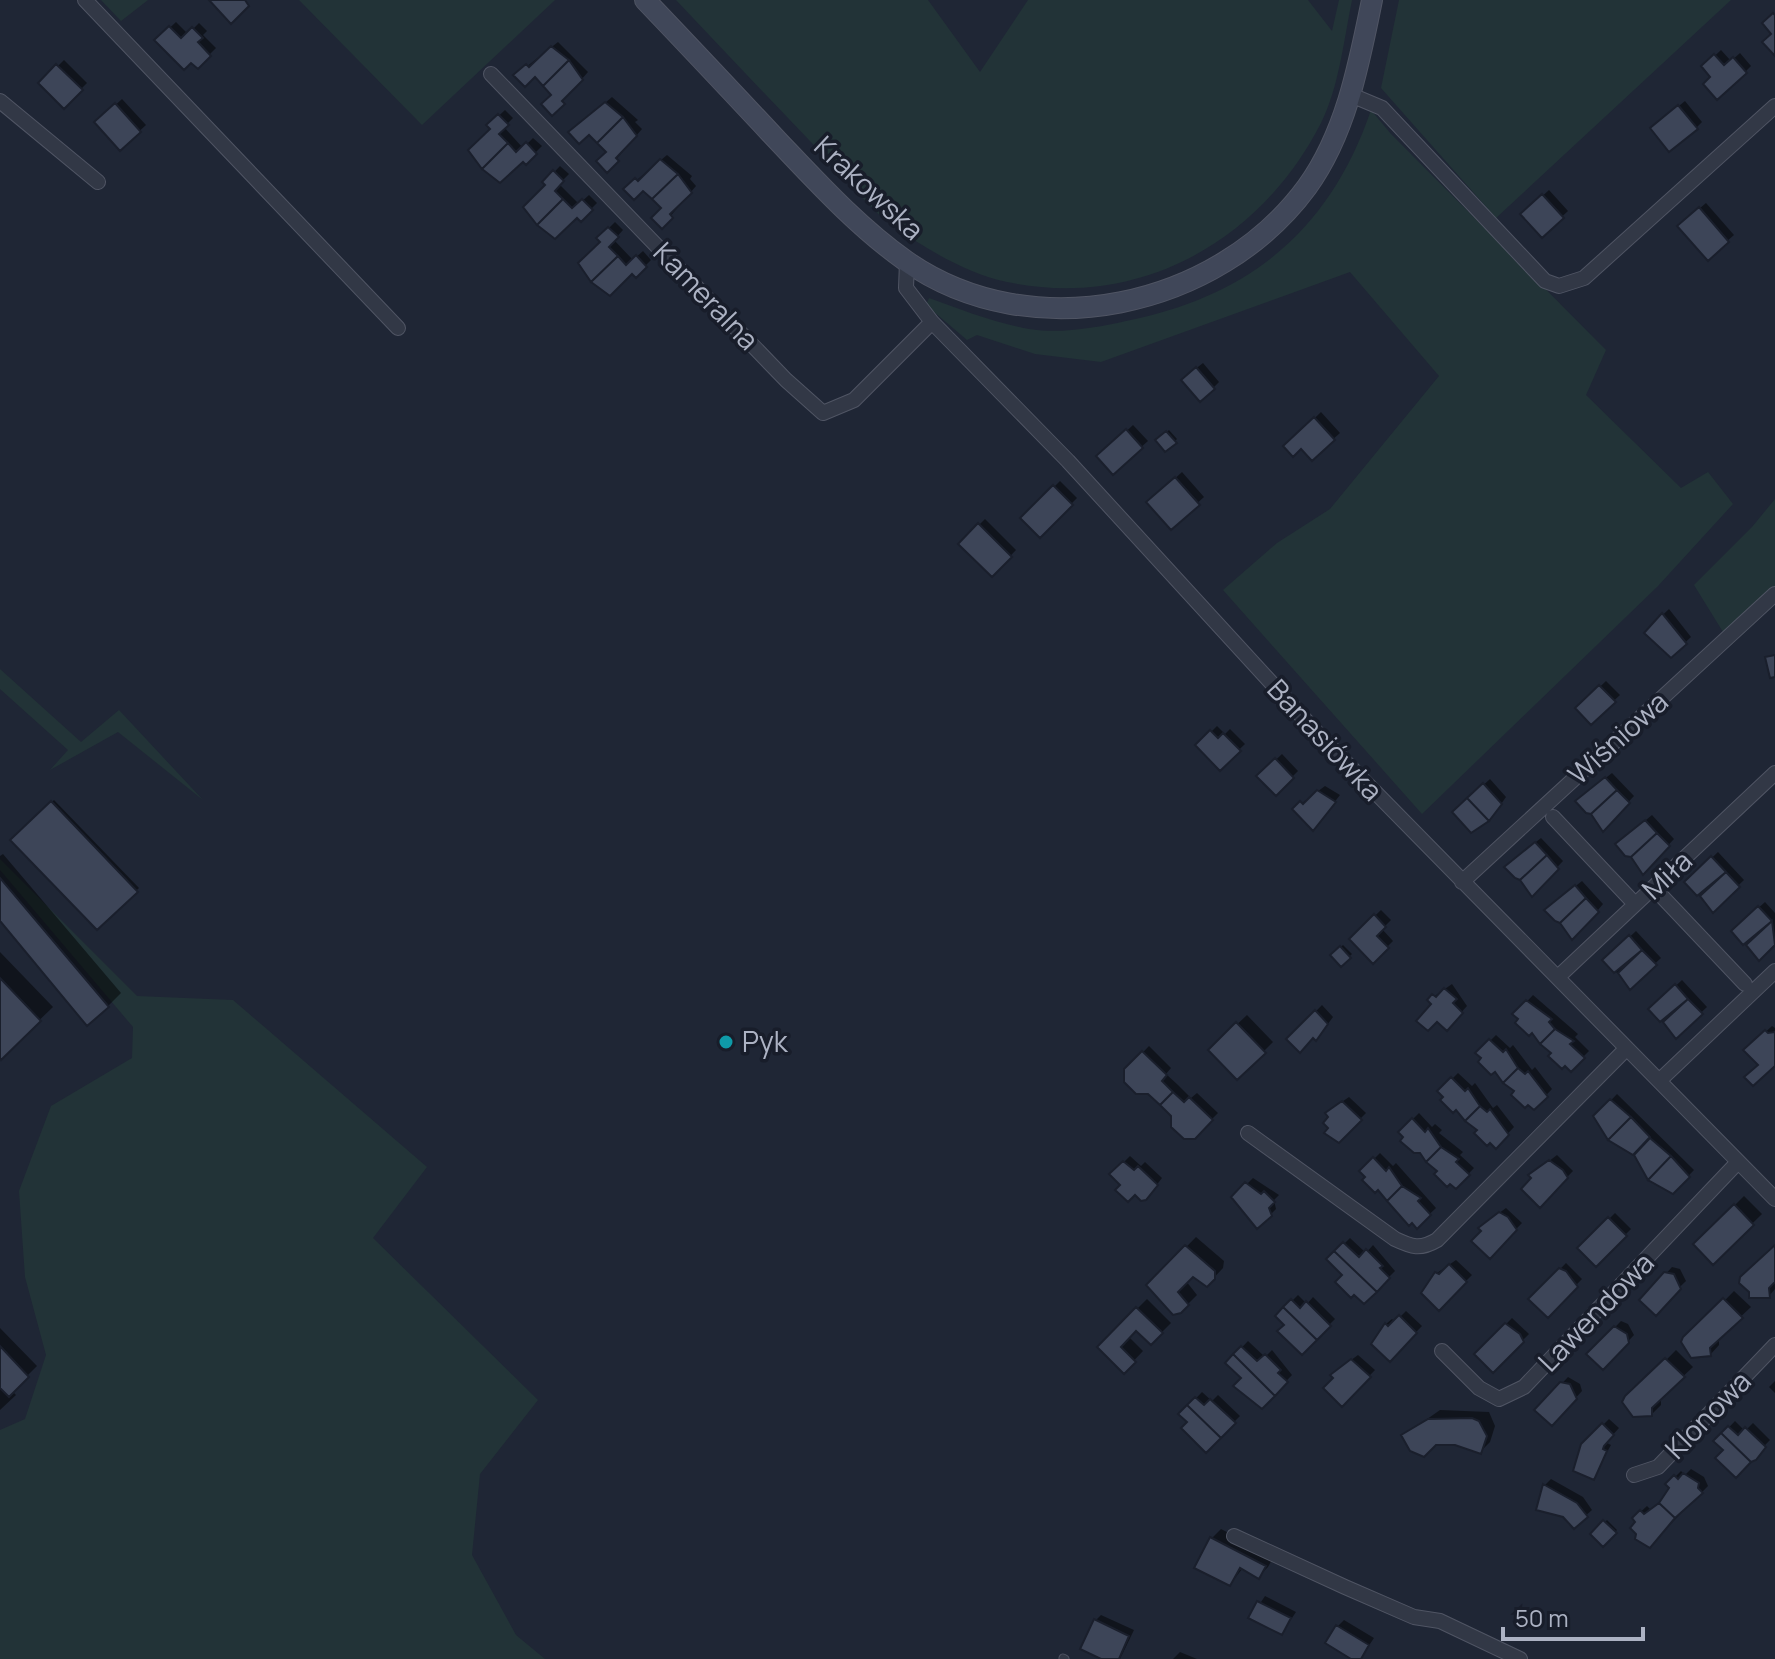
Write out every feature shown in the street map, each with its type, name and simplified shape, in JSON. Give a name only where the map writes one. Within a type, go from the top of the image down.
[{"type":"main road","name":"Krakowska","points":[[645,0],[826,191],[867,231],[907,262],[981,296],[1037,307],[1076,309],[1158,295],[1196,279],[1228,260],[1279,222],[1318,170],[1351,95],[1372,0]]},
{"type":"street","points":[[85,0],[398,328]]},
{"type":"street","name":"Kameralna","points":[[491,74],[786,380],[823,413],[854,400],[932,322]]},
{"type":"street","points":[[1351,95],[1382,108],[1545,281],[1559,286],[1584,278],[1775,106]]},
{"type":"street","points":[[0,101],[98,182]]},
{"type":"street","name":"Banasiówka","points":[[907,262],[906,288],[932,322],[1059,452],[1320,736],[1558,977],[1625,1050],[1775,1199]]},
{"type":"street","name":"Wiśniowa","points":[[1462,882],[1775,594]]},
{"type":"street","name":"Miła","points":[[1558,977],[1775,773]]},
{"type":"street","points":[[1553,817],[1635,904]]},
{"type":"street","points":[[1654,888],[1745,984]]},
{"type":"street","points":[[1659,1081],[1775,971]]},
{"type":"street","points":[[1248,1133],[1395,1239],[1412,1248],[1426,1247],[1437,1240],[1625,1050]]},
{"type":"street","name":"Lawendowa","points":[[1442,1351],[1479,1388],[1499,1399],[1524,1387],[1738,1162]]},
{"type":"street","name":"Klonowa","points":[[1634,1475],[1658,1467],[1775,1345]]},
{"type":"street","points":[[1234,1536],[1414,1617],[1440,1621],[1520,1659]]},
{"type":"shaded area","points":[[101,0],[148,0],[121,21]]},
{"type":"shaded area","points":[[299,0],[555,0],[422,125]]},
{"type":"shaded area","points":[[676,0],[928,0],[980,72],[1028,0],[1308,0],[1332,31],[1339,0],[1352,0],[1340,63],[1321,123],[1296,165],[1265,202],[1230,233],[1191,257],[1149,275],[1103,286],[1056,288],[1007,282],[977,273],[933,252],[893,226],[868,204]]},
{"type":"shaded area","points":[[1399,0],[1731,0],[1496,218],[1381,88]]},
{"type":"shaded area","points":[[1371,110],[1391,134],[1606,350],[1586,395],[1681,488],[1708,472],[1733,504],[1658,586],[1422,814],[1223,590],[1277,543],[1330,509],[1439,376],[1350,272],[1101,362],[1035,354],[977,335],[967,340],[926,305],[929,298],[1016,326],[1065,331],[1170,310],[1211,294],[1247,275],[1280,251],[1308,223],[1333,190],[1354,152]]},
{"type":"shaded area","points":[[1775,499],[1775,604],[1731,645],[1694,585],[1752,527]]},
{"type":"shaded area","points":[[0,669],[81,742],[119,710],[203,800],[118,732],[50,770],[68,750],[0,689]]},
{"type":"shaded area","points":[[0,859],[137,996],[233,1000],[427,1167],[373,1238],[538,1400],[480,1474],[472,1555],[516,1635],[545,1659],[0,1659],[0,1430],[25,1419],[46,1355],[25,1277],[19,1191],[51,1106],[132,1058],[133,1027],[0,870]]},
{"type":"building","points":[[209,0],[245,0],[249,6],[231,24]]},
{"type":"building","points":[[1773,13],[1775,56],[1762,42],[1771,34],[1762,23]]},
{"type":"building","points":[[169,26],[181,38],[192,27],[203,38],[198,42],[211,56],[198,69],[191,63],[184,70],[154,40]]},
{"type":"building","points":[[551,46],[569,60],[543,86],[535,77],[525,87],[513,75],[526,64],[529,67]]},
{"type":"building","points":[[1714,54],[1724,65],[1733,57],[1747,73],[1717,100],[1703,84],[1710,77],[1701,66]]},
{"type":"building","points":[[569,60],[583,80],[552,116],[541,104],[551,95],[543,86]]},
{"type":"building","points":[[56,64],[83,90],[64,109],[38,83]]},
{"type":"building","points":[[605,102],[623,117],[597,143],[589,135],[579,144],[568,132]]},
{"type":"building","points":[[115,103],[141,132],[120,151],[94,122]]},
{"type":"building","points":[[1678,105],[1698,129],[1669,152],[1650,128]]},
{"type":"building","points":[[498,114],[509,125],[499,134],[508,143],[482,169],[468,150],[490,129],[486,125]]},
{"type":"building","points":[[623,117],[637,136],[616,158],[619,161],[607,173],[596,161],[606,152],[597,143]]},
{"type":"building","points":[[526,142],[537,154],[500,183],[482,169],[508,143],[516,152]]},
{"type":"building","points":[[660,159],[678,174],[652,199],[643,191],[634,200],[623,189],[635,178],[638,181]]},
{"type":"building","points":[[553,170],[564,181],[555,191],[563,199],[537,225],[523,207],[545,185],[542,182]]},
{"type":"building","points":[[678,174],[692,193],[670,214],[673,218],[662,229],[651,218],[661,208],[652,199]]},
{"type":"building","points":[[1542,194],[1564,218],[1542,238],[1520,214]]},
{"type":"building","points":[[563,199],[572,208],[582,199],[593,210],[581,222],[577,218],[555,239],[537,225]]},
{"type":"building","points":[[1699,207],[1729,242],[1708,261],[1677,226]]},
{"type":"building","points":[[608,227],[619,237],[609,247],[618,256],[591,282],[578,263],[600,242],[596,238]]},
{"type":"building","points":[[636,255],[647,267],[636,278],[632,274],[610,296],[591,282],[618,256],[626,265]]},
{"type":"building","points":[[1196,367],[1215,389],[1200,402],[1181,380]]},
{"type":"building","points":[[1314,417],[1335,440],[1312,461],[1301,449],[1293,457],[1283,446]]},
{"type":"building","points":[[1126,429],[1143,448],[1113,475],[1096,456]]},
{"type":"building","points":[[1166,431],[1177,443],[1165,452],[1155,440]]},
{"type":"building","points":[[1175,477],[1200,505],[1171,530],[1146,502]]},
{"type":"building","points":[[1053,485],[1073,505],[1040,538],[1020,518]]},
{"type":"building","points":[[978,523],[1012,557],[992,577],[958,544]]},
{"type":"building","points":[[1662,613],[1687,644],[1671,658],[1644,633]]},
{"type":"building","points":[[1775,655],[1775,677],[1770,678],[1765,657]]},
{"type":"building","points":[[1599,685],[1616,702],[1591,725],[1575,708]]},
{"type":"building","points":[[1210,730],[1218,738],[1223,733],[1241,751],[1220,771],[1195,745]]},
{"type":"building","points":[[1275,758],[1294,778],[1276,796],[1256,776]]},
{"type":"building","points":[[1605,777],[1617,790],[1591,814],[1586,813],[1575,801]]},
{"type":"building","points":[[1483,783],[1502,804],[1489,821],[1467,798]]},
{"type":"building","points":[[1317,790],[1336,802],[1313,831],[1292,809],[1300,801],[1303,804]]},
{"type":"building","points":[[1617,790],[1630,803],[1603,832],[1591,814]]},
{"type":"building","points":[[1467,798],[1489,821],[1471,833],[1452,812]]},
{"type":"building","points":[[51,801],[138,892],[97,930],[10,840]]},
{"type":"building","points":[[1645,820],[1657,833],[1631,857],[1625,856],[1615,844]]},
{"type":"building","points":[[1657,833],[1670,846],[1643,875],[1631,857]]},
{"type":"building","points":[[1535,842],[1547,855],[1520,880],[1515,878],[1504,867]]},
{"type":"building","points":[[1547,855],[1559,869],[1532,897],[1520,880]]},
{"type":"building","points":[[1711,856],[1726,872],[1697,896],[1684,882]]},
{"type":"building","points":[[1726,872],[1740,887],[1713,913],[1700,896]]},
{"type":"building","points":[[0,878],[109,1007],[87,1026],[0,921]]},
{"type":"building","points":[[1575,885],[1586,898],[1560,923],[1555,921],[1544,910]]},
{"type":"building","points":[[1586,898],[1599,912],[1572,940],[1560,923]]},
{"type":"building","points":[[1758,906],[1772,921],[1743,945],[1731,931]]},
{"type":"building","points":[[1374,914],[1386,927],[1377,936],[1389,948],[1373,964],[1349,939]]},
{"type":"building","points":[[1772,921],[1775,945],[1759,961],[1746,945]]},
{"type":"building","points":[[1629,935],[1642,950],[1614,973],[1602,960]]},
{"type":"building","points":[[1340,946],[1351,958],[1341,967],[1330,955]]},
{"type":"building","points":[[1642,950],[1657,965],[1630,990],[1618,973]]},
{"type":"building","points":[[0,978],[41,1021],[1,1060],[0,1058]]},
{"type":"building","points":[[1675,984],[1688,999],[1660,1022],[1648,1009]]},
{"type":"building","points":[[1444,988],[1457,999],[1453,1003],[1463,1013],[1447,1031],[1437,1022],[1428,1031],[1416,1021],[1431,1004],[1427,1000],[1432,994],[1436,997]]},
{"type":"building","points":[[1688,999],[1703,1014],[1676,1039],[1663,1022]]},
{"type":"building","points":[[1526,1000],[1552,1019],[1549,1022],[1555,1029],[1540,1044],[1532,1033],[1529,1036],[1515,1023],[1518,1019],[1512,1014]]},
{"type":"building","points":[[1315,1010],[1328,1024],[1316,1041],[1313,1038],[1300,1053],[1286,1039]]},
{"type":"building","points":[[1236,1022],[1266,1053],[1237,1080],[1208,1050]]},
{"type":"building","points":[[1555,1029],[1574,1041],[1570,1044],[1585,1058],[1571,1072],[1565,1066],[1562,1069],[1540,1044]]},
{"type":"building","points":[[1765,1030],[1775,1032],[1775,1066],[1753,1086],[1744,1077],[1758,1065],[1743,1050]]},
{"type":"building","points":[[1489,1039],[1503,1052],[1506,1049],[1518,1068],[1503,1083],[1495,1072],[1491,1075],[1478,1062],[1481,1058],[1475,1053]]},
{"type":"building","points":[[1142,1051],[1167,1075],[1162,1081],[1173,1092],[1160,1105],[1148,1094],[1136,1094],[1124,1082],[1124,1069]]},
{"type":"building","points":[[1518,1068],[1525,1074],[1528,1071],[1548,1097],[1534,1110],[1528,1105],[1525,1108],[1511,1095],[1514,1091],[1503,1083]]},
{"type":"building","points":[[1451,1077],[1465,1091],[1468,1088],[1480,1106],[1465,1121],[1456,1110],[1453,1113],[1440,1100],[1443,1097],[1437,1091]]},
{"type":"building","points":[[1173,1092],[1184,1102],[1189,1097],[1213,1120],[1195,1139],[1184,1139],[1171,1127],[1171,1116],[1160,1105]]},
{"type":"building","points":[[1610,1099],[1631,1117],[1608,1140],[1593,1116]]},
{"type":"building","points":[[1342,1101],[1362,1120],[1339,1143],[1324,1133],[1328,1128],[1323,1123],[1328,1117],[1325,1113]]},
{"type":"building","points":[[1480,1106],[1487,1112],[1490,1109],[1509,1135],[1496,1149],[1490,1143],[1487,1146],[1474,1133],[1477,1130],[1465,1121]]},
{"type":"building","points":[[1631,1117],[1650,1137],[1633,1155],[1608,1140]]},
{"type":"building","points":[[1412,1118],[1425,1132],[1428,1128],[1441,1147],[1426,1162],[1420,1153],[1414,1153],[1400,1141],[1403,1137],[1398,1132]]},
{"type":"building","points":[[1650,1138],[1671,1156],[1648,1180],[1634,1155]]},
{"type":"building","points":[[1441,1147],[1459,1159],[1456,1162],[1470,1175],[1456,1189],[1450,1184],[1447,1187],[1434,1174],[1437,1171],[1426,1162]]},
{"type":"building","points":[[1671,1156],[1690,1177],[1673,1194],[1648,1180]]},
{"type":"building","points":[[1373,1157],[1386,1171],[1389,1167],[1402,1186],[1387,1201],[1378,1190],[1375,1193],[1362,1180],[1365,1177],[1359,1171]]},
{"type":"building","points":[[1549,1160],[1568,1178],[1540,1208],[1521,1189],[1531,1178],[1528,1175]]},
{"type":"building","points":[[1123,1161],[1134,1170],[1138,1166],[1158,1185],[1146,1200],[1141,1201],[1135,1195],[1128,1202],[1115,1190],[1120,1185],[1109,1174]]},
{"type":"building","points":[[1245,1182],[1261,1194],[1264,1191],[1275,1202],[1269,1208],[1272,1216],[1257,1229],[1231,1197]]},
{"type":"building","points":[[1402,1186],[1421,1198],[1418,1201],[1431,1215],[1417,1229],[1412,1223],[1409,1226],[1387,1201]]},
{"type":"building","points":[[1734,1204],[1754,1225],[1713,1265],[1693,1244]]},
{"type":"building","points":[[1499,1212],[1508,1217],[1517,1230],[1490,1259],[1471,1241],[1481,1231],[1478,1228]]},
{"type":"building","points":[[1608,1217],[1627,1236],[1596,1267],[1577,1248]]},
{"type":"building","points":[[1343,1242],[1359,1257],[1366,1249],[1383,1266],[1380,1268],[1390,1278],[1377,1292],[1334,1251]]},
{"type":"building","points":[[1185,1245],[1215,1271],[1215,1279],[1207,1287],[1193,1277],[1178,1292],[1189,1305],[1181,1313],[1173,1315],[1146,1285]]},
{"type":"building","points":[[1775,1245],[1775,1282],[1769,1288],[1770,1298],[1749,1298],[1749,1292],[1739,1283],[1740,1277]]},
{"type":"building","points":[[1334,1251],[1377,1292],[1364,1304],[1354,1295],[1351,1298],[1335,1282],[1342,1275],[1326,1259]]},
{"type":"building","points":[[1449,1264],[1467,1282],[1439,1311],[1421,1293],[1435,1272],[1439,1274]]},
{"type":"building","points":[[1559,1268],[1566,1271],[1578,1287],[1548,1318],[1528,1299]]},
{"type":"building","points":[[1664,1272],[1674,1274],[1681,1289],[1656,1316],[1639,1300]]},
{"type":"building","points":[[1723,1298],[1743,1318],[1710,1348],[1711,1356],[1691,1358],[1681,1342],[1683,1337]]},
{"type":"building","points":[[1291,1299],[1300,1308],[1306,1301],[1331,1326],[1317,1340],[1283,1307]]},
{"type":"building","points":[[1136,1307],[1163,1333],[1151,1345],[1136,1331],[1121,1347],[1136,1362],[1124,1374],[1097,1347]]},
{"type":"building","points":[[1283,1307],[1317,1340],[1302,1355],[1277,1331],[1284,1325],[1275,1316]]},
{"type":"building","points":[[1399,1315],[1417,1333],[1390,1362],[1371,1344],[1385,1323],[1388,1326]]},
{"type":"building","points":[[1505,1323],[1520,1334],[1524,1342],[1493,1373],[1474,1354]]},
{"type":"building","points":[[1614,1326],[1627,1334],[1629,1343],[1603,1370],[1586,1354]]},
{"type":"building","points":[[0,1346],[29,1377],[9,1397],[0,1388]]},
{"type":"building","points":[[1241,1346],[1257,1361],[1265,1354],[1281,1370],[1278,1373],[1288,1382],[1275,1396],[1233,1354]]},
{"type":"building","points":[[1233,1354],[1275,1396],[1262,1409],[1233,1386],[1241,1378],[1225,1363]]},
{"type":"building","points":[[1665,1358],[1685,1377],[1652,1408],[1652,1416],[1633,1417],[1622,1402],[1625,1396]]},
{"type":"building","points":[[1351,1359],[1371,1377],[1342,1407],[1323,1388],[1333,1378],[1330,1375]]},
{"type":"building","points":[[1560,1382],[1570,1384],[1577,1399],[1552,1426],[1534,1410]]},
{"type":"building","points":[[1195,1397],[1204,1405],[1210,1399],[1236,1423],[1221,1438],[1187,1405]]},
{"type":"building","points":[[1187,1405],[1221,1438],[1206,1453],[1181,1428],[1187,1422],[1178,1414]]},
{"type":"building","points":[[1472,1418],[1479,1421],[1487,1436],[1481,1454],[1455,1445],[1436,1445],[1424,1457],[1410,1451],[1401,1435],[1428,1419]]},
{"type":"building","points":[[1602,1423],[1614,1435],[1604,1446],[1603,1449],[1607,1451],[1594,1480],[1573,1471],[1581,1444]]},
{"type":"building","points":[[1728,1426],[1738,1435],[1745,1427],[1766,1447],[1756,1460],[1751,1462],[1721,1433]]},
{"type":"building","points":[[1721,1433],[1751,1462],[1736,1478],[1715,1458],[1723,1450],[1713,1441]]},
{"type":"building","points":[[1683,1473],[1699,1483],[1698,1488],[1703,1493],[1675,1518],[1659,1503],[1669,1488],[1665,1484],[1674,1475],[1678,1479]]},
{"type":"building","points":[[1543,1484],[1577,1503],[1588,1517],[1574,1529],[1563,1517],[1536,1510]]},
{"type":"building","points":[[1659,1503],[1675,1518],[1650,1548],[1635,1539],[1636,1534],[1630,1528],[1635,1522],[1632,1518],[1640,1510],[1644,1514]]},
{"type":"building","points":[[1603,1520],[1617,1533],[1603,1547],[1590,1534]]},
{"type":"building","points":[[1210,1537],[1266,1566],[1259,1579],[1240,1568],[1230,1586],[1194,1568]]},
{"type":"building","points":[[1257,1601],[1291,1618],[1282,1635],[1248,1618]]},
{"type":"building","points":[[1094,1619],[1129,1636],[1119,1659],[1101,1659],[1080,1649]]},
{"type":"building","points":[[1336,1625],[1369,1645],[1361,1659],[1351,1659],[1325,1643]]},
{"type":"place","name":"Pyk","points":[[726,1042]]}]
